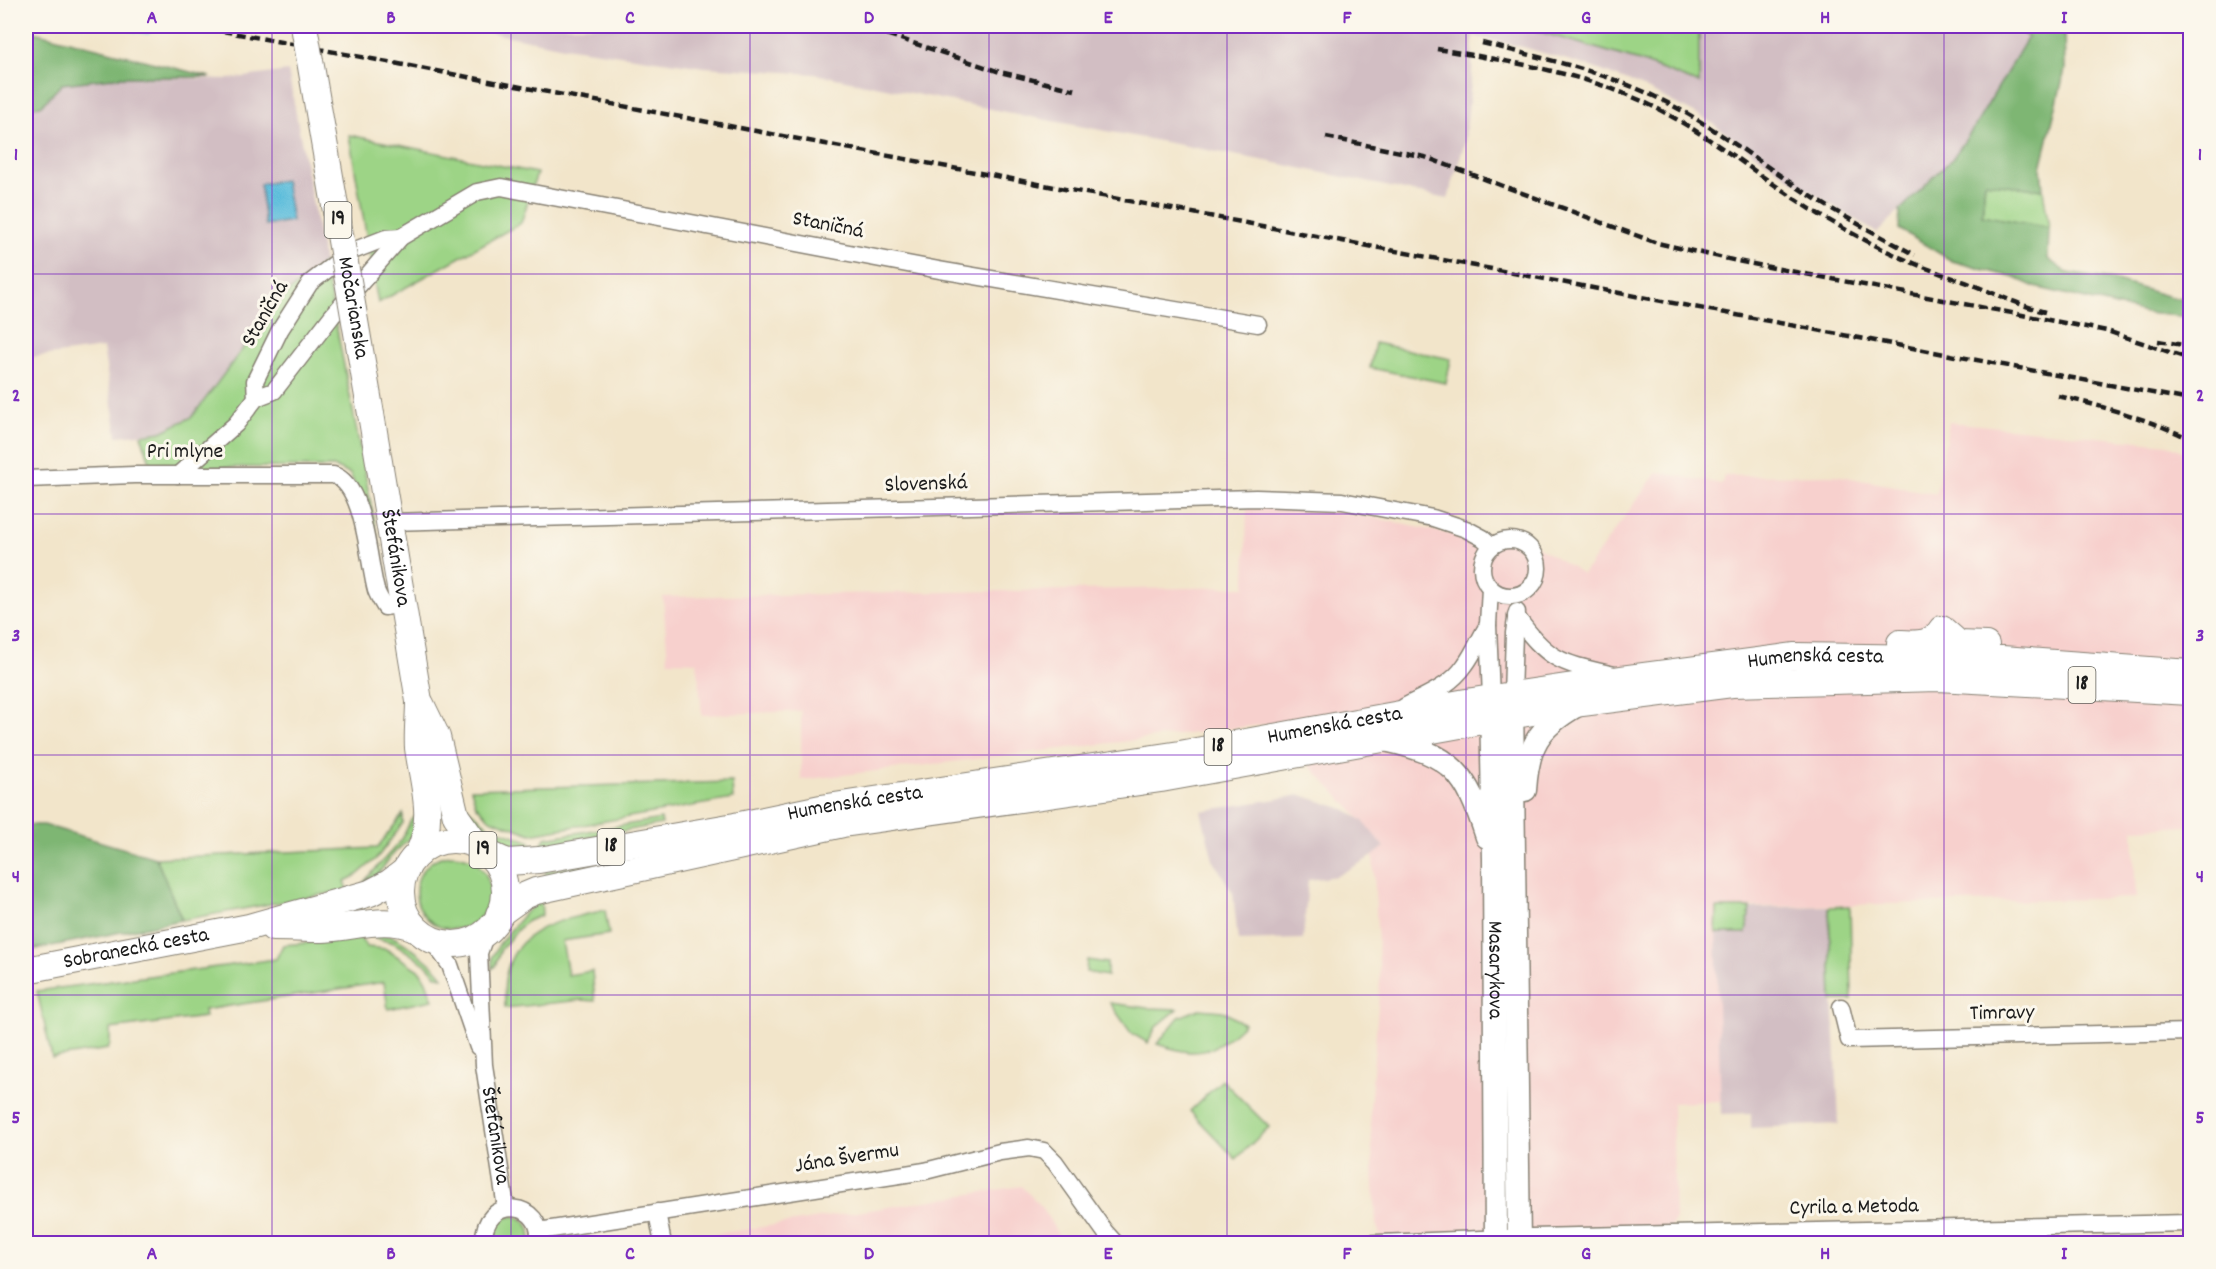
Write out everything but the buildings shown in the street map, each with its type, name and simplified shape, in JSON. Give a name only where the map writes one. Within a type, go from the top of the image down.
[{"type":"main road","name":"Močarianska","points":[[304,26],[371,414]]},
{"type":"main road","name":"Štefánikova","points":[[371,414],[419,701]]},
{"type":"main road","name":"Humenská cesta","points":[[483,850],[507,862],[539,860],[735,826],[821,808],[1180,754],[1383,728],[1502,707],[1627,678],[1795,656],[1875,657],[1892,643],[1929,642],[1942,629],[1959,644],[1988,645],[2002,659],[2190,673]]},
{"type":"main road","name":"Humenská cesta","points":[[1502,707],[1582,703],[1732,684],[1938,678],[2190,692]]},
{"type":"main road","name":"19","points":[[419,701],[437,737],[456,816],[499,868],[504,886],[504,896],[493,922],[479,936],[460,943],[440,942],[423,934],[404,911],[402,901],[401,890],[412,862],[426,837],[425,789],[418,746],[419,701]]},
{"type":"main road","points":[[1515,841],[1524,804],[1526,768],[1531,751],[1539,737],[1555,719],[1582,703]]},
{"type":"main road","name":"Masarykova","points":[[1502,707],[1515,841],[1519,1241]]},
{"type":"main road","name":"Masarykova","points":[[1496,1241],[1494,860],[1502,707]]},
{"type":"main road","name":"Humenská cesta","points":[[493,922],[525,896],[536,891],[812,829],[1161,779],[1383,728]]},
{"type":"main road","points":[[1383,728],[1437,756],[1454,770],[1472,794],[1494,860]]},
{"type":"main road","name":"19","points":[[412,862],[433,844],[442,841],[460,841],[483,850]]},
{"type":"main road","name":"Sobranecká cesta","points":[[26,970],[249,927],[370,893],[389,883],[412,862]]},
{"type":"main road","name":"Sobranecká cesta","points":[[249,927],[322,929],[387,922],[404,923],[423,934]]},
{"type":"street","name":"Staničná","points":[[178,474],[236,424],[256,398],[274,391],[332,316],[401,237],[477,192],[501,187],[939,270],[1258,324]]},
{"type":"street","name":"Staničná","points":[[256,398],[255,381],[280,330],[310,283],[350,252],[386,238],[401,237]]},
{"type":"street","name":"Pri mlyne","points":[[26,479],[178,474],[333,475],[344,480],[358,505],[377,593],[385,608],[403,604]]},
{"type":"street","name":"Slovenská","points":[[390,522],[1256,498],[1342,501],[1433,518],[1459,526],[1483,538],[1492,546]]},
{"type":"street","points":[[1512,539],[1526,544],[1534,553],[1538,565],[1537,576],[1531,586],[1520,594],[1502,595],[1490,588],[1482,574],[1482,567],[1486,552],[1492,546],[1512,539]]},
{"type":"street","points":[[1490,588],[1488,625],[1502,707]]},
{"type":"street","points":[[1502,707],[1520,594]]},
{"type":"street","points":[[1516,616],[1536,643],[1555,658],[1576,667],[1627,678]]},
{"type":"street","points":[[1383,728],[1453,679],[1466,665],[1488,625]]},
{"type":"street","name":"Štefánikova","points":[[493,922],[479,953],[483,1065],[506,1208]]},
{"type":"street","name":"Štefánikova","points":[[423,934],[450,965],[483,1065]]},
{"type":"street","name":"Timravy","points":[[1841,1007],[1849,1040],[2190,1032]]},
{"type":"street","name":"Jána Švermu","points":[[539,1237],[657,1212],[925,1170],[1000,1152],[1029,1148],[1044,1152],[1055,1162],[1116,1244]]},
{"type":"street","points":[[484,1244],[483,1236],[488,1221],[506,1208],[519,1209],[530,1215],[539,1237]]},
{"type":"street","points":[[657,1212],[663,1244]]},
{"type":"street","name":"Cyrila a Metoda","points":[[1496,1241],[2190,1223]]},
{"type":"street","points":[[1354,1244],[1496,1241]]},
{"type":"shaded area","points":[[456,26],[2010,26],[2029,36],[1975,126],[1952,159],[1877,233],[1789,178],[1706,119],[1641,86],[1591,67],[1523,47],[1473,36],[1465,141],[1448,199],[1266,161],[815,74],[704,67],[564,47]]},
{"type":"shaded area","points":[[288,71],[324,263],[279,300],[192,417],[161,432],[117,436],[103,348],[26,358],[26,108],[41,106],[61,84],[121,77],[229,79]]},
{"type":"shaded area","points":[[1949,422],[2168,444],[2190,455],[2190,826],[2133,829],[2136,898],[1717,908],[1721,1101],[1672,1103],[1675,1219],[1663,1243],[1383,1243],[1376,1224],[1370,1110],[1380,980],[1373,856],[1384,847],[1270,724],[801,780],[801,711],[702,715],[697,662],[668,661],[663,597],[1245,587],[1247,505],[1315,509],[1375,518],[1449,534],[1517,534],[1583,574],[1657,472],[1722,484],[1724,476],[1835,475],[1936,494]]},
{"type":"shaded area","points":[[1301,795],[1347,810],[1363,821],[1384,847],[1373,856],[1337,876],[1308,880],[1303,939],[1238,941],[1233,893],[1213,860],[1201,811]]},
{"type":"shaded area","points":[[1829,906],[1839,1124],[1751,1128],[1751,1113],[1721,1114],[1716,933],[1745,933],[1750,908]]},
{"type":"shaded area","points":[[1021,1186],[1042,1207],[1063,1243],[687,1243],[686,1239]]},
{"type":"green space","points":[[1520,26],[1699,26],[1699,84],[1640,61]]},
{"type":"green space","points":[[2010,26],[2064,26],[2065,70],[2041,168],[2043,190],[1985,182],[1982,215],[2049,228],[2048,259],[2067,273],[2113,280],[2174,298],[2190,299],[2190,317],[2145,313],[2035,287],[2015,278],[1952,261],[1899,229],[1900,210],[1952,159],[1975,126],[2028,37]]},
{"type":"green space","points":[[26,30],[210,77],[121,77],[62,84],[41,106],[26,108]]},
{"type":"green space","points":[[349,135],[537,173],[521,223],[378,303]]},
{"type":"green space","points":[[1985,182],[2043,190],[2049,228],[1982,215]]},
{"type":"green space","points":[[324,263],[389,596],[385,596],[363,503],[350,474],[334,467],[152,468],[141,435],[161,432],[192,417],[279,300]]},
{"type":"green space","points":[[1375,343],[1451,359],[1446,383],[1370,368]]},
{"type":"green space","points":[[732,782],[733,799],[531,834],[490,819],[476,805],[471,789]]},
{"type":"green space","points":[[467,807],[489,827],[529,841],[533,848],[516,848],[500,841],[474,818]]},
{"type":"green space","points":[[403,814],[403,823],[377,858],[357,875],[345,881],[348,890],[182,920],[156,858],[377,848]]},
{"type":"green space","points":[[416,816],[409,839],[392,855],[379,873],[363,883],[402,839],[411,820]]},
{"type":"green space","points":[[661,819],[662,824],[541,846],[545,838]]},
{"type":"green space","points":[[26,825],[44,825],[156,858],[182,920],[26,951]]},
{"type":"green space","points":[[646,853],[547,879],[545,871]]},
{"type":"green space","points":[[453,855],[467,858],[479,866],[487,878],[490,892],[487,906],[479,918],[467,926],[453,929],[439,926],[427,918],[419,906],[416,892],[419,878],[427,866],[439,858]]},
{"type":"green space","points":[[541,900],[542,915],[521,926],[501,949],[492,969],[492,957],[500,943],[526,912]]},
{"type":"green space","points":[[1850,906],[1852,1000],[1832,1000],[1829,907]]},
{"type":"green space","points":[[1717,908],[1750,908],[1746,933],[1716,933]]},
{"type":"green space","points":[[605,910],[609,934],[562,941],[568,975],[592,971],[595,1001],[582,1000],[505,1008],[506,975],[511,958],[520,945],[531,935],[558,922]]},
{"type":"green space","points":[[373,935],[388,935],[399,940],[427,961],[443,977],[437,976],[428,966],[394,943],[375,938]]},
{"type":"green space","points":[[360,938],[367,947],[386,949],[420,971],[433,1000],[388,1009],[384,982],[204,1010],[205,1017],[110,1029],[108,1049],[52,1058],[37,991],[276,959],[283,945]]},
{"type":"green space","points":[[1087,960],[1107,963],[1107,976],[1086,972]]},
{"type":"green space","points":[[1110,1003],[1178,1009],[1156,1027],[1148,1043],[1131,1033]]},
{"type":"green space","points":[[1199,1009],[1223,1011],[1244,1024],[1223,1042],[1204,1051],[1184,1051],[1157,1044],[1179,1017]]},
{"type":"green space","points":[[1222,1080],[1269,1127],[1236,1159],[1190,1111]]},
{"type":"green space","points":[[515,1216],[528,1226],[530,1243],[494,1243],[497,1224]]},
{"type":"water","points":[[285,180],[292,221],[265,225],[260,184]]},
{"type":"waterway","points":[[114,26],[148,32]]},
{"type":"railway","points":[[196,26],[2190,400]]},
{"type":"railway","points":[[862,26],[1000,72],[1075,90]]},
{"type":"railway","points":[[1482,43],[1586,70],[1647,93],[1686,113],[1825,205],[1915,255]]},
{"type":"railway","points":[[1437,49],[1568,75],[1644,102],[1712,141],[1820,215],[1890,253],[2045,312]]},
{"type":"railway","points":[[1326,137],[1425,157],[1657,243],[1737,261],[2107,331],[2190,359]]},
{"type":"railway","points":[[2158,341],[2190,346]]},
{"type":"railway","points":[[2058,396],[2125,414],[2190,439]]}]
